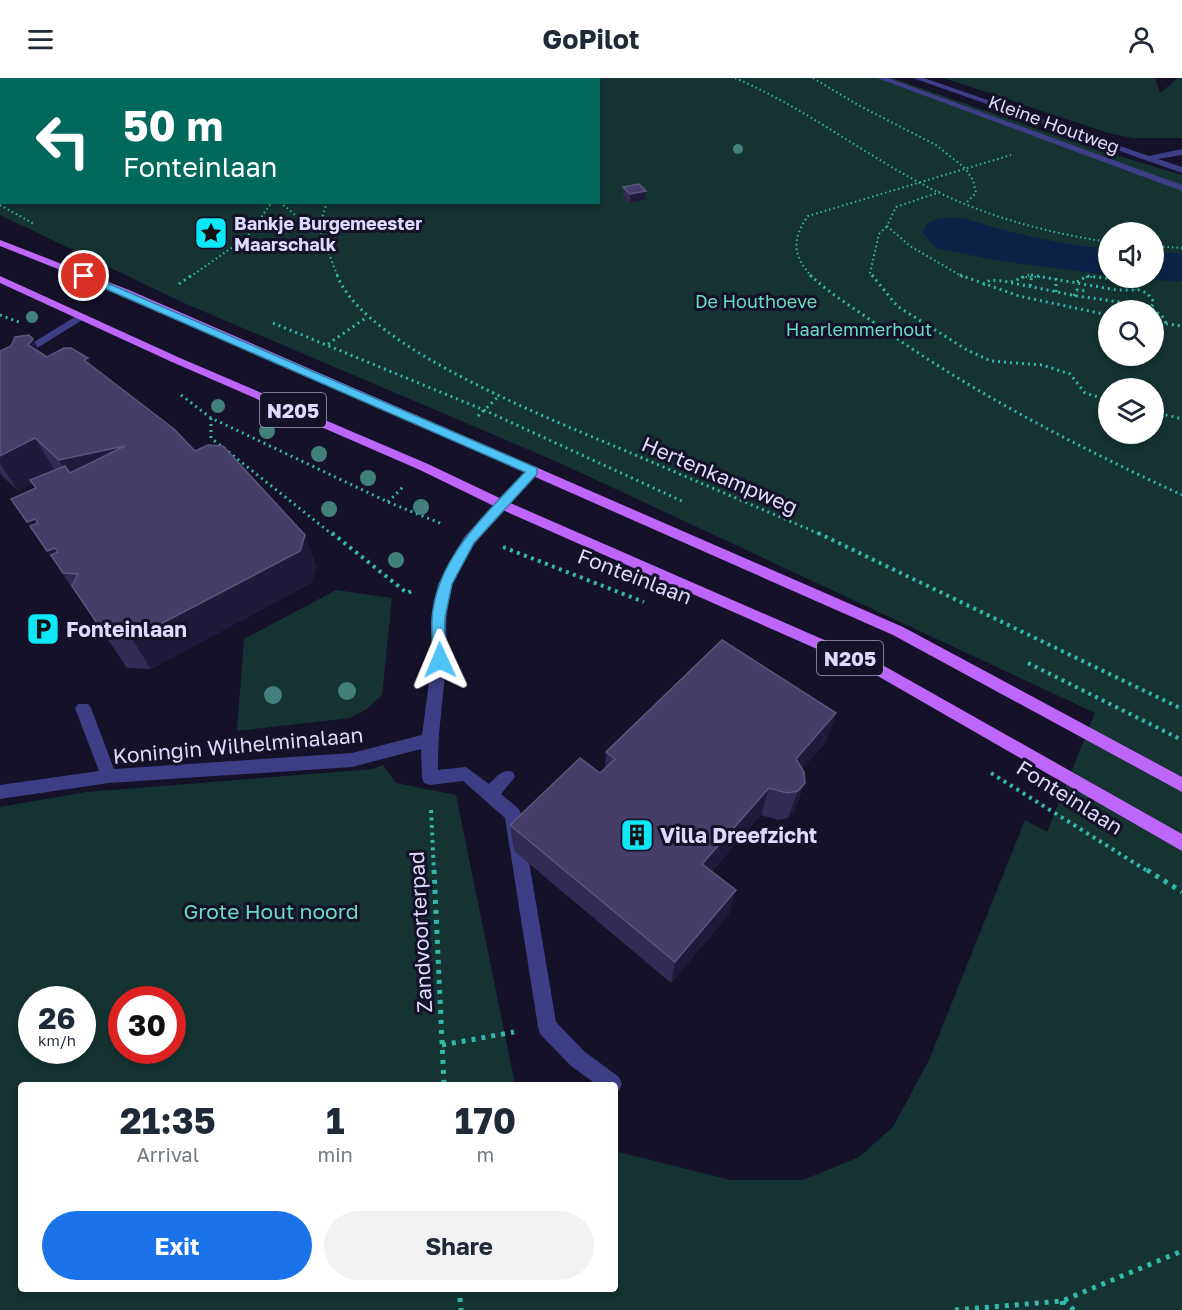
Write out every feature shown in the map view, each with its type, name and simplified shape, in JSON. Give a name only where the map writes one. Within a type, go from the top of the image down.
[{"type":"main road","name":"N205","points":[[0,243],[125,292],[898,632],[1182,785]]},
{"type":"main road","name":"N205","points":[[0,279],[82,317]]},
{"type":"main road","name":"Fonteinlaan","points":[[82,317],[176,360],[424,466],[503,505],[881,671],[1182,843]]},
{"type":"street","name":"Kleine Houtweg","points":[[881,78],[1182,188]]},
{"type":"street","name":"Kleine Houtweg","points":[[917,78],[1182,170]]},
{"type":"street","points":[[1148,158],[1182,152]]},
{"type":"street","points":[[0,368],[82,317]]},
{"type":"street","points":[[533,471],[473,536],[445,584],[439,618],[440,660],[429,741],[430,778],[466,774],[513,814],[547,1026],[578,1059],[609,1082]]},
{"type":"street","points":[[83,708],[109,776]]},
{"type":"street","name":"Koningin Wilhelminalaan","points":[[0,792],[109,776],[352,760],[429,741]]},
{"type":"street","points":[[490,794],[507,777]]},
{"type":"path","points":[[735,78],[836,130],[921,183],[964,204],[1005,221],[1098,240]]},
{"type":"path","points":[[813,78],[858,105],[936,145],[965,168],[973,180],[976,193],[964,204]]},
{"type":"path","points":[[1050,141],[990,162],[808,216],[796,235],[794,246],[803,266],[815,279],[879,327],[958,380],[1080,447],[1182,495]]},
{"type":"path","points":[[940,192],[896,207],[887,226],[879,234],[870,273],[897,306],[967,350],[991,361],[1042,365],[1070,374],[1085,393],[1098,397]]},
{"type":"path","points":[[177,285],[247,237],[271,204]]},
{"type":"path","points":[[282,204],[294,214],[319,228],[326,204]]},
{"type":"path","points":[[887,226],[923,258],[983,285],[1043,305],[1098,313]]},
{"type":"path","name":"Hertenkampweg","points":[[319,228],[340,283],[367,317],[446,369],[499,396],[843,544],[1031,633],[1182,709]]},
{"type":"path","points":[[1164,247],[1182,248]]},
{"type":"path","points":[[1011,283],[1022,276],[1032,275],[1117,290],[1135,290],[1150,296],[1153,300]]},
{"type":"path","points":[[1030,286],[1032,275]]},
{"type":"path","points":[[1077,282],[1087,276],[1132,281],[1135,290]]},
{"type":"path","points":[[1056,278],[1056,292]]},
{"type":"path","points":[[983,285],[990,280],[1101,300]]},
{"type":"path","points":[[1088,284],[1088,298]]},
{"type":"path","points":[[1074,296],[1077,290],[1088,291]]},
{"type":"path","points":[[328,344],[367,317]]},
{"type":"path","points":[[1166,323],[1182,326]]},
{"type":"path","name":"Fonteinlaan","points":[[173,390],[211,418],[388,502],[648,604]]},
{"type":"path","points":[[484,411],[499,396]]},
{"type":"path","points":[[1164,414],[1182,419]]},
{"type":"path","points":[[211,418],[211,438],[407,592],[445,584]]},
{"type":"path","name":"Fonteinlaan","points":[[990,772],[1182,892]]},
{"type":"path","name":"Zandvoorterpad","points":[[430,778],[444,1082]]},
{"type":"path","points":[[441,1045],[547,1026]]},
{"type":"path","points":[[955,1310],[1062,1301],[1182,1251]]},
{"type":"path","points":[[459,1292],[460,1310]]},
{"type":"path","points":[[1062,1301],[1064,1310]]},
{"type":"path","points":[[1062,1301],[1074,1310]]},
{"type":"green space","name":"Haarlemmerhout","points":[[600,78],[892,78],[1092,148],[1182,175],[1182,1310],[0,1310],[0,807],[86,792],[373,769],[383,765],[396,783],[456,795],[515,1082],[18,1082],[18,1292],[618,1292],[618,1152],[730,1180],[803,1180],[859,1157],[893,1127],[929,1060],[1025,820],[1047,832],[1095,713],[562,464],[184,303],[0,215],[0,204],[600,204]]},
{"type":"green space","points":[[944,78],[1155,78],[1160,93],[1178,78],[1182,78],[1182,138],[1133,138],[1108,133]]},
{"type":"green space","points":[[336,590],[392,598],[382,695],[367,709],[350,718],[237,731],[244,639]]},
{"type":"water","points":[[963,218],[1035,237],[1098,248],[1098,274],[994,260],[936,248],[923,233],[925,227],[933,220]]},
{"type":"water","points":[[1164,253],[1182,253],[1182,282],[1164,281]]},
{"type":"building","points":[[639,184],[646,191],[630,194],[623,187]]},
{"type":"building","points":[[29,335],[33,339],[28,345],[47,357],[64,348],[71,348],[88,358],[84,360],[174,429],[195,451],[208,445],[223,446],[305,535],[300,551],[132,639],[107,638],[72,586],[78,574],[63,573],[51,555],[58,552],[55,548],[47,551],[30,526],[38,523],[35,519],[27,522],[11,499],[36,488],[30,480],[65,466],[70,473],[125,446],[59,460],[35,438],[0,456],[0,351],[11,346],[15,337]]},
{"type":"building","name":"Villa Dreefzicht","points":[[722,640],[836,713],[796,759],[804,772],[805,783],[798,791],[787,793],[769,788],[702,864],[736,890],[675,962],[510,825],[580,758],[600,773],[615,759],[606,752]]},
{"type":"place","name":"Bankje Burgemeester Maarschalk","points":[[211,233]]},
{"type":"place","name":"Fonteinlaan","points":[[43,629]]},
{"type":"place","name":"Villa Dreefzicht","points":[[637,835]]},
{"type":"route","points":[[84,276],[533,471],[469,540],[445,584],[439,618],[440,660]]},
{"type":"park label","name":"De Houthoeve","points":[[756,301]]},
{"type":"park label","name":"Grote Hout noord","points":[[271,911]]}]
